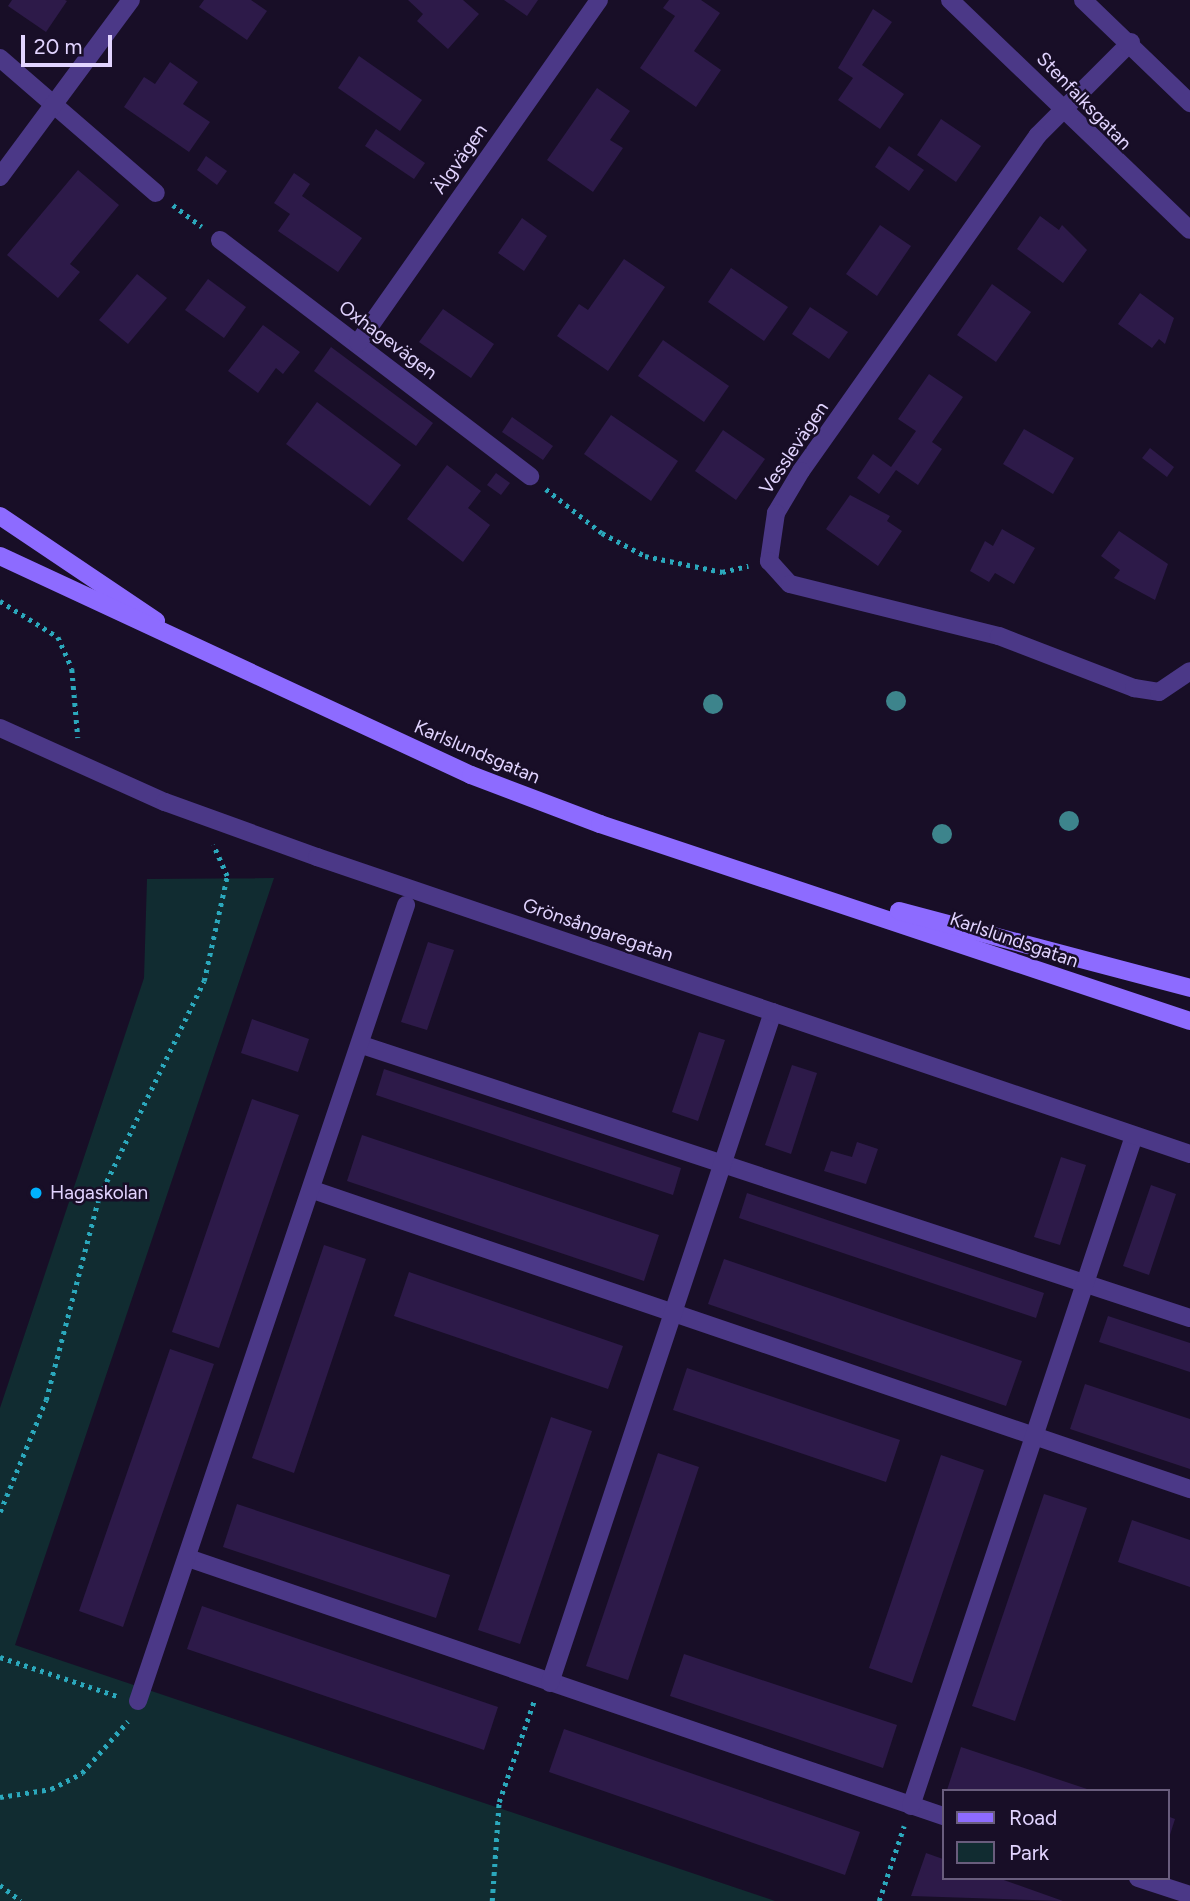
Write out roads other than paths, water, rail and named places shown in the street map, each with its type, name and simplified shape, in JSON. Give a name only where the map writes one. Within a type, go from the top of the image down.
[{"type":"main road","name":"Karlslundsgatan","points":[[0,516],[200,651]]},
{"type":"main road","name":"Karlslundsgatan","points":[[0,556],[471,775],[1190,1021]]},
{"type":"main road","name":"Karlslundsgatan","points":[[746,871],[1190,988]]},
{"type":"street","points":[[0,177],[131,0]]},
{"type":"street","name":"Älgvägen","points":[[358,343],[600,0]]},
{"type":"street","name":"Stenfalksgatan","points":[[950,0],[1190,230]]},
{"type":"street","points":[[1083,0],[1131,43],[1190,103]]},
{"type":"street","name":"Vesslevägen","points":[[1131,43],[1061,109],[801,471],[776,513],[769,561],[790,584],[999,636],[1134,688],[1159,692],[1190,671]]},
{"type":"street","points":[[0,58],[55,101],[156,193]]},
{"type":"street","name":"Oxhagevägen","points":[[220,240],[530,476]]},
{"type":"street","name":"Grönsångaregatan","points":[[0,729],[81,767],[317,857],[1190,1154]]},
{"type":"street","points":[[138,1701],[313,1191],[407,905]]},
{"type":"street","points":[[546,1681],[676,1314],[773,1012]]},
{"type":"street","points":[[362,1045],[1190,1318]]},
{"type":"street","points":[[911,1806],[1037,1437],[1135,1136]]},
{"type":"street","points":[[313,1191],[1190,1489]]},
{"type":"street","points":[[188,1558],[942,1816]]},
{"type":"street","points":[[1144,1880],[1190,1895]]},
{"type":"place","name":"Hagaskolan","points":[[36,1193]]}]
